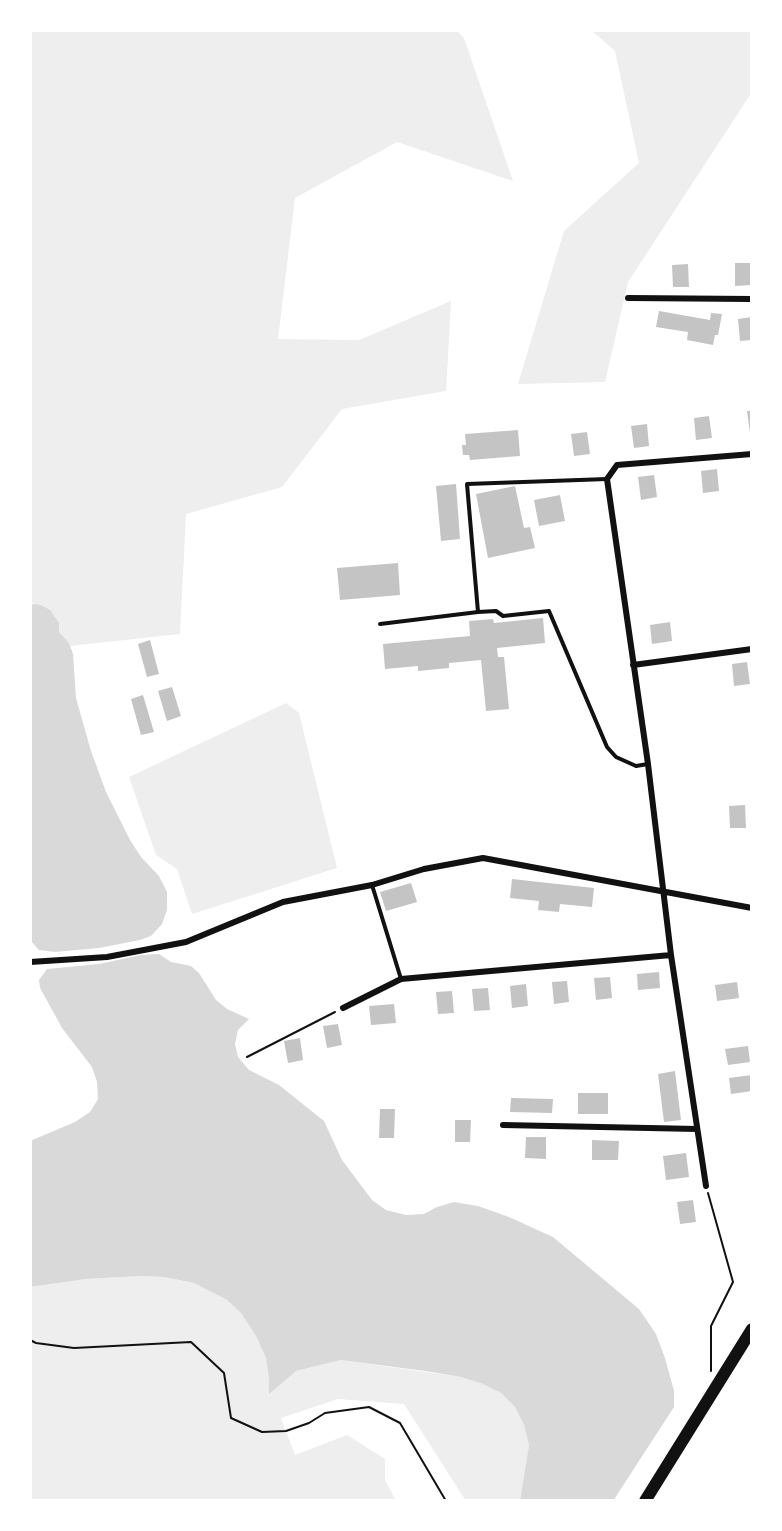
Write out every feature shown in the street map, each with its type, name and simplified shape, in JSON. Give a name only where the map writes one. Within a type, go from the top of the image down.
[{"type":"main road","points":[[645,1501],[752,1329]]},
{"type":"street","points":[[628,298],[752,299]]},
{"type":"street","points":[[706,1186],[671,955],[648,765],[607,479],[617,465],[752,454]]},
{"type":"street","points":[[633,665],[752,649]]},
{"type":"street","points":[[30,962],[107,957],[186,942],[283,902],[372,885],[424,869],[483,858],[752,908]]},
{"type":"street","points":[[343,1008],[401,979],[671,955]]},
{"type":"street","points":[[503,1125],[697,1129]]},
{"type":"lane","points":[[478,612],[467,483],[607,479]]},
{"type":"lane","points":[[380,624],[478,612],[496,611],[503,616],[549,611],[607,747],[616,757],[636,766],[648,765]]},
{"type":"lane","points":[[372,885],[401,979]]},
{"type":"path","points":[[247,1057],[343,1008]]},
{"type":"path","points":[[706,1186],[734,1282],[711,1326],[711,1374]]},
{"type":"path","points":[[30,1341],[74,1348],[191,1342],[224,1373],[231,1418],[262,1432],[286,1431],[309,1423],[325,1413],[369,1407],[400,1423],[446,1501]]},
{"type":"shaded area","points":[[30,30],[456,30],[464,38],[513,181],[397,142],[295,198],[278,339],[359,340],[451,301],[446,391],[342,409],[282,487],[186,514],[180,634],[51,648],[30,597]]},
{"type":"shaded area","points":[[591,30],[752,30],[752,92],[628,282],[605,382],[518,384],[564,231],[639,163],[615,51]]},
{"type":"shaded area","points":[[30,604],[41,605],[50,610],[59,623],[59,632],[69,643],[73,654],[76,698],[91,751],[106,792],[130,840],[141,857],[159,876],[167,892],[167,910],[162,924],[151,936],[140,940],[99,948],[55,952],[39,950],[30,940]]},
{"type":"shaded area","points":[[286,703],[299,713],[337,868],[192,914],[177,869],[156,855],[129,777]]},
{"type":"shaded area","points":[[159,954],[171,962],[191,966],[199,973],[216,1000],[227,1009],[249,1019],[238,1030],[235,1044],[238,1057],[249,1070],[279,1085],[324,1121],[342,1160],[372,1200],[386,1210],[406,1215],[424,1214],[454,1202],[478,1206],[509,1217],[553,1237],[639,1309],[656,1334],[665,1358],[674,1391],[674,1407],[613,1501],[520,1501],[529,1445],[524,1425],[515,1407],[501,1393],[483,1384],[461,1377],[341,1360],[296,1371],[269,1394],[266,1358],[256,1336],[241,1313],[227,1300],[194,1283],[164,1277],[140,1276],[86,1279],[30,1287],[30,1141],[75,1122],[90,1112],[98,1099],[97,1082],[92,1067],[62,1028],[40,988],[39,980],[47,969],[99,964],[141,955]]},
{"type":"shaded area","points":[[164,1277],[194,1283],[227,1300],[241,1313],[256,1336],[266,1358],[269,1378],[341,1360],[461,1377],[484,1384],[501,1393],[515,1407],[524,1425],[529,1445],[520,1501],[466,1501],[404,1404],[338,1399],[281,1418],[295,1455],[347,1435],[385,1459],[385,1480],[398,1501],[30,1501],[30,1287],[86,1279]]},
{"type":"building","points":[[735,263],[751,263],[751,285],[735,286]]},
{"type":"building","points":[[688,264],[689,287],[673,287],[672,265]]},
{"type":"building","points":[[659,311],[710,320],[711,313],[722,314],[718,335],[715,335],[713,345],[687,340],[688,332],[656,327]]},
{"type":"building","points":[[752,317],[752,340],[740,341],[738,319]]},
{"type":"building","points":[[747,411],[752,411],[752,433],[750,433]]},
{"type":"building","points":[[709,416],[712,438],[696,440],[694,418]]},
{"type":"building","points":[[647,424],[649,446],[634,448],[631,426]]},
{"type":"building","points":[[518,430],[520,456],[470,460],[469,455],[463,455],[462,445],[466,445],[465,434]]},
{"type":"building","points":[[587,432],[590,454],[574,456],[571,434]]},
{"type":"building","points":[[717,469],[719,491],[703,493],[701,471]]},
{"type":"building","points":[[654,475],[657,497],[641,500],[638,477]]},
{"type":"building","points":[[456,484],[460,539],[441,541],[436,486]]},
{"type":"building","points":[[515,486],[524,528],[530,527],[535,548],[488,558],[476,494]]},
{"type":"building","points":[[560,495],[565,521],[539,526],[534,500]]},
{"type":"building","points":[[398,563],[400,595],[340,600],[337,568]]},
{"type":"building","points":[[543,618],[545,643],[497,648],[498,657],[504,657],[509,709],[486,711],[481,660],[449,663],[449,668],[418,671],[418,666],[385,669],[383,644],[470,636],[469,621],[493,619],[494,623]]},
{"type":"building","points":[[670,622],[672,641],[652,644],[650,625]]},
{"type":"building","points":[[150,640],[159,674],[147,677],[138,644]]},
{"type":"building","points":[[747,662],[750,684],[734,686],[732,664]]},
{"type":"building","points":[[172,687],[181,716],[167,721],[158,691]]},
{"type":"building","points":[[143,695],[154,732],[141,735],[131,699]]},
{"type":"building","points":[[745,805],[746,828],[730,828],[729,806]]},
{"type":"building","points":[[512,879],[594,888],[592,907],[560,904],[559,912],[538,910],[539,901],[510,898]]},
{"type":"building","points":[[411,883],[417,902],[386,911],[380,892]]},
{"type":"building","points":[[659,972],[660,988],[638,990],[637,974]]},
{"type":"building","points":[[610,977],[612,998],[596,1000],[594,978]]},
{"type":"building","points":[[567,981],[569,1002],[554,1004],[552,982]]},
{"type":"building","points":[[737,982],[739,998],[717,1001],[715,985]]},
{"type":"building","points":[[526,984],[528,1006],[512,1008],[510,986]]},
{"type":"building","points":[[488,988],[490,1010],[474,1011],[472,989]]},
{"type":"building","points":[[452,991],[454,1013],[438,1014],[436,992]]},
{"type":"building","points":[[394,1004],[396,1023],[371,1025],[369,1006]]},
{"type":"building","points":[[338,1024],[342,1045],[327,1048],[323,1026]]},
{"type":"building","points":[[300,1038],[303,1060],[288,1063],[284,1041]]},
{"type":"building","points":[[748,1046],[750,1062],[728,1065],[725,1049]]},
{"type":"building","points":[[675,1071],[681,1120],[664,1122],[658,1074]]},
{"type":"building","points":[[752,1075],[752,1091],[731,1094],[729,1078]]},
{"type":"building","points":[[578,1093],[608,1093],[608,1114],[578,1114]]},
{"type":"building","points":[[511,1098],[553,1099],[552,1113],[510,1112]]},
{"type":"building","points":[[380,1109],[395,1109],[394,1138],[379,1138]]},
{"type":"building","points":[[455,1120],[471,1120],[470,1142],[455,1142]]},
{"type":"building","points":[[526,1137],[546,1137],[546,1159],[525,1158]]},
{"type":"building","points":[[592,1140],[619,1141],[618,1160],[592,1160]]},
{"type":"building","points":[[686,1153],[689,1177],[666,1180],[663,1156]]},
{"type":"building","points":[[693,1200],[696,1222],[680,1224],[677,1202]]}]
